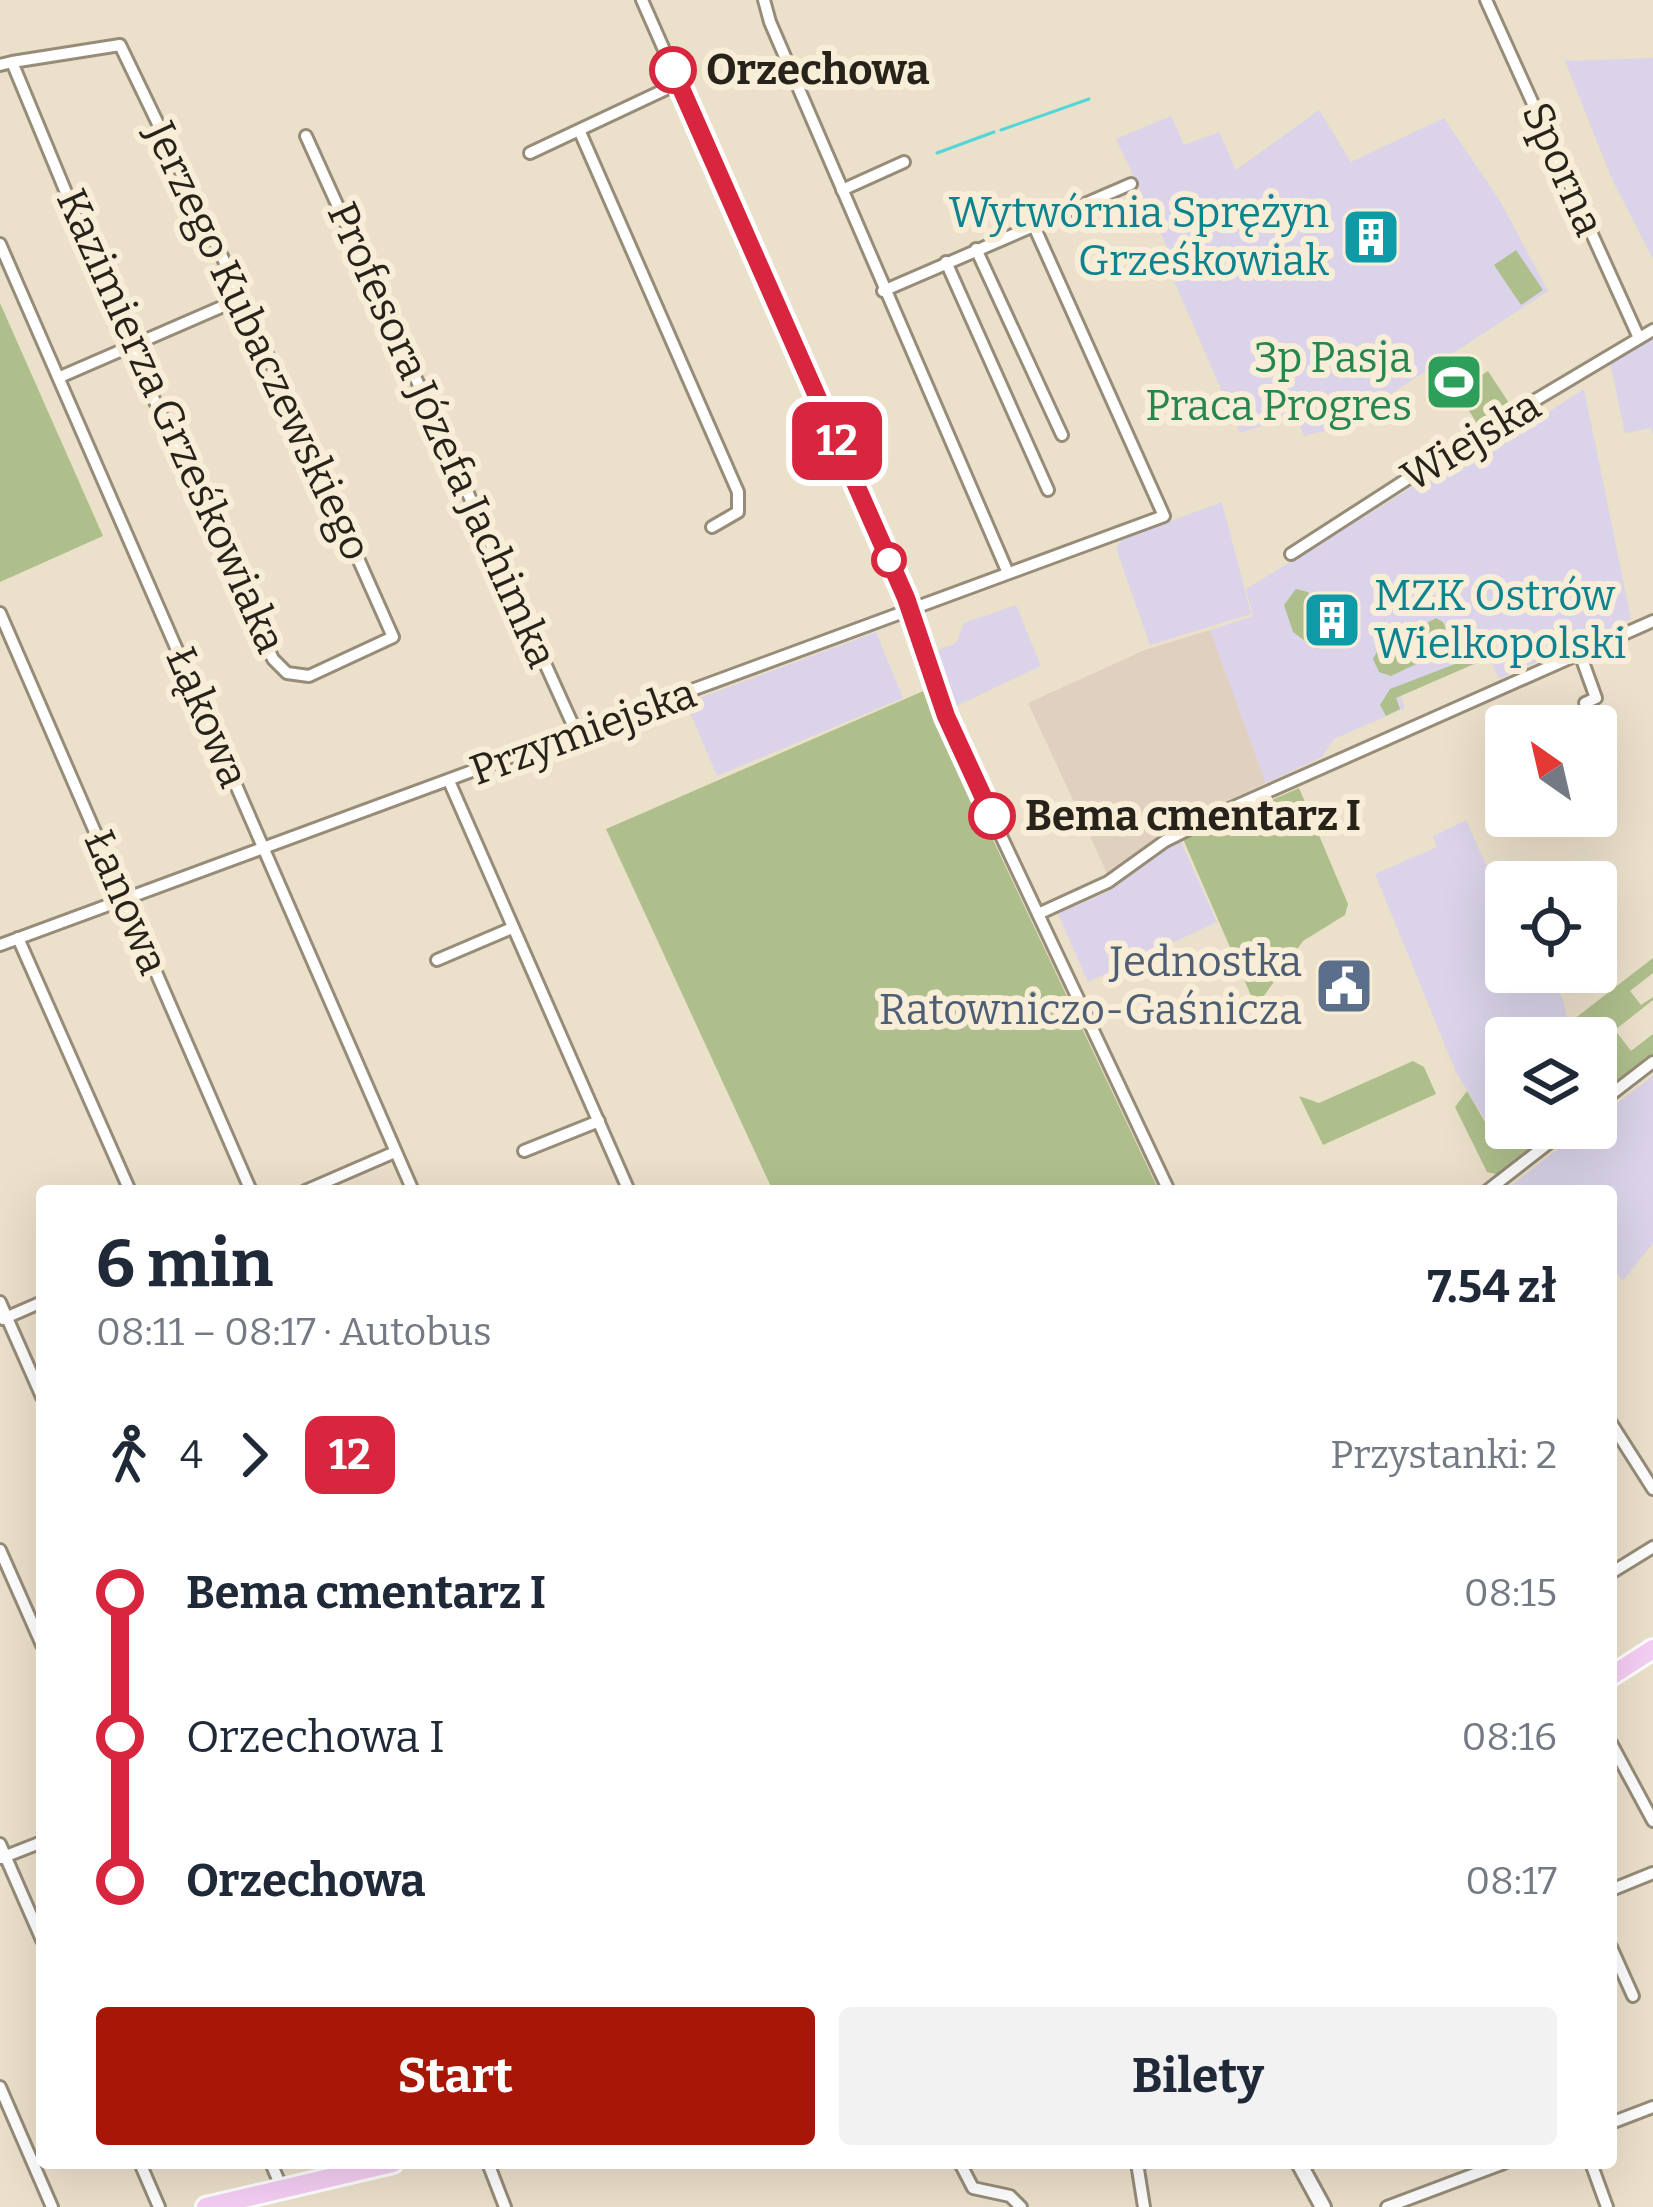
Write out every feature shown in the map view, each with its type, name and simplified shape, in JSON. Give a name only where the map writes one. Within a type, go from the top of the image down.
[{"type":"main road","points":[[1617,1672],[1653,1649]]},
{"type":"main road","points":[[206,2207],[364,2169]]},
{"type":"street","points":[[642,0],[911,611],[959,747],[1166,1185]]},
{"type":"street","points":[[764,0],[883,291],[1008,573]]},
{"type":"street","name":"Sporna","points":[[1486,0],[1639,338]]},
{"type":"street","name":"Jerzego Kubaczewskiego","points":[[6,63],[120,45],[242,298],[394,637]]},
{"type":"street","name":"Kazimierza Grześkowiaka","points":[[6,63],[273,658],[287,673],[309,676],[394,637]]},
{"type":"street","points":[[530,153],[679,83]]},
{"type":"street","points":[[580,132],[738,492],[738,512],[712,526]]},
{"type":"street","name":"Profesora Józefa Jachimka","points":[[306,136],[578,734]]},
{"type":"street","points":[[842,190],[904,162]]},
{"type":"street","points":[[883,291],[1131,184]]},
{"type":"street","name":"Przymiejska","points":[[0,945],[1164,516],[1033,224]]},
{"type":"street","name":"Łąkowa","points":[[0,244],[409,1185]]},
{"type":"street","points":[[976,249],[1062,435]]},
{"type":"street","points":[[946,262],[1048,490]]},
{"type":"street","points":[[60,376],[242,298]]},
{"type":"street","name":"Wiejska","points":[[1291,554],[1460,445],[1653,330]]},
{"type":"street","name":"Łanowa","points":[[0,613],[248,1185]]},
{"type":"street","points":[[1038,914],[1108,882],[1165,842],[1229,809],[1653,621]]},
{"type":"street","points":[[1579,651],[1596,698],[1585,703]]},
{"type":"street","points":[[449,781],[626,1185]]},
{"type":"street","points":[[437,960],[512,928]]},
{"type":"street","points":[[18,938],[127,1185]]},
{"type":"street","points":[[1617,1090],[1653,1062]]},
{"type":"street","points":[[524,1151],[598,1121]]},
{"type":"street","points":[[1496,1185],[1541,1149]]},
{"type":"street","points":[[319,1185],[395,1152]]},
{"type":"street","points":[[0,1302],[3,1318],[36,1385]]},
{"type":"street","points":[[3,1318],[36,1304]]},
{"type":"street","points":[[1617,1433],[1653,1490]]},
{"type":"street","points":[[1617,1569],[1653,1547]]},
{"type":"street","points":[[0,1550],[36,1631]]},
{"type":"street","points":[[1617,1754],[1653,1822]]},
{"type":"street","points":[[36,1844],[2,1853],[36,1927]]},
{"type":"street","points":[[1617,1888],[1653,1873]]},
{"type":"street","points":[[1617,1960],[1633,1996]]},
{"type":"street","points":[[0,2086],[52,2207]]},
{"type":"street","points":[[1617,2121],[1653,2107]]},
{"type":"street","points":[[143,2169],[159,2207]]},
{"type":"street","points":[[274,2169],[283,2191]]},
{"type":"street","points":[[490,2169],[505,2207]]},
{"type":"street","points":[[963,2169],[978,2197],[1010,2196],[1021,2207]]},
{"type":"street","points":[[1138,2169],[1144,2207]]},
{"type":"street","points":[[1302,2169],[1323,2207]]},
{"type":"street","points":[[1387,2207],[1488,2169]]},
{"type":"street","points":[[1593,2169],[1607,2207]]},
{"type":"shaded area","points":[[1653,58],[1653,259],[1612,179],[1565,61]]},
{"type":"shaded area","points":[[1319,110],[1351,162],[1444,118],[1500,201],[1548,291],[1328,430],[1304,436],[1296,415],[1240,433],[1161,251],[1167,247],[1116,139],[1171,116],[1184,145],[1219,132],[1236,170]]},
{"type":"shaded area","points":[[1653,337],[1653,435],[1651,428],[1625,433],[1610,363]]},
{"type":"shaded area","points":[[1584,389],[1631,619],[1499,679],[1490,658],[1400,695],[1405,708],[1334,739],[1322,757],[1266,783],[1210,630],[1253,616],[1246,589],[1528,416],[1535,421]]},
{"type":"shaded area","points":[[1222,502],[1251,614],[1150,645],[1116,548],[1122,539]]},
{"type":"shaded area","points":[[1016,605],[1041,666],[952,708],[931,653],[956,643],[964,623]]},
{"type":"shaded area","points":[[1210,630],[1266,783],[1173,825],[1107,873],[1028,703],[1145,650]]},
{"type":"shaded area","points":[[876,632],[903,698],[717,776],[686,703]]},
{"type":"shaded area","points":[[1466,820],[1485,863],[1485,993],[1560,993],[1564,1003],[1567,1017],[1485,1017],[1485,1120],[1456,1072],[1375,874],[1437,847],[1433,836]]},
{"type":"shaded area","points":[[1180,840],[1217,922],[1088,982],[1058,914],[1107,892]]},
{"type":"shaded area","points":[[1653,1076],[1653,1243],[1623,1281],[1617,1274],[1617,1185],[1512,1185],[1558,1149],[1617,1149],[1617,1103]]},
{"type":"green space","points":[[1516,250],[1543,290],[1521,305],[1494,265]]},
{"type":"green space","points":[[0,303],[103,536],[0,582]]},
{"type":"green space","points":[[1488,371],[1511,406],[1479,427],[1457,391]]},
{"type":"green space","points":[[1524,413],[1528,416],[1417,484],[1420,477]]},
{"type":"green space","points":[[1296,589],[1308,592],[1332,646],[1316,649],[1293,632],[1284,605]]},
{"type":"green space","points":[[1436,618],[1443,622],[1452,642],[1448,649],[1391,676],[1379,672],[1373,659],[1378,650]]},
{"type":"green space","points":[[1489,651],[1490,657],[1396,698],[1400,709],[1386,716],[1380,705],[1390,689]]},
{"type":"green space","points":[[928,689],[943,734],[1156,1185],[770,1185],[606,829]]},
{"type":"green space","points":[[1299,788],[1348,904],[1345,915],[1303,941],[1256,1007],[1183,839]]},
{"type":"green space","points":[[1653,958],[1653,973],[1630,991],[1641,1005],[1653,1000],[1617,1028],[1617,1017],[1577,1017],[1608,993],[1617,993],[1617,986]]},
{"type":"green space","points":[[1617,1033],[1631,1051],[1653,1034],[1653,1056],[1618,1083]]},
{"type":"green space","points":[[1413,1061],[1424,1067],[1436,1094],[1323,1145],[1299,1096],[1319,1103]]},
{"type":"green space","points":[[1467,1091],[1485,1122],[1485,1149],[1534,1149],[1500,1175],[1487,1172],[1455,1107]]},
{"type":"waterway","points":[[1001,130],[1089,99]]},
{"type":"waterway","points":[[937,153],[994,132]]},
{"type":"bus line","name":"12","points":[[673,70],[906,598],[946,716],[992,816]]},
{"type":"place","name":"Orzechowa","points":[[673,70]]},
{"type":"place","name":"Wytwórnia Sprężyn Grześkowiak","points":[[1371,237]]},
{"type":"place","name":"3p Pasja Praca Progres","points":[[1454,382]]},
{"type":"place","name":"MZK Ostrów Wielkopolski","points":[[1332,620]]},
{"type":"place","name":"Bema cmentarz I","points":[[992,816]]},
{"type":"place","name":"Jednostka Ratowniczo-Gaśnicza","points":[[1344,986]]}]
